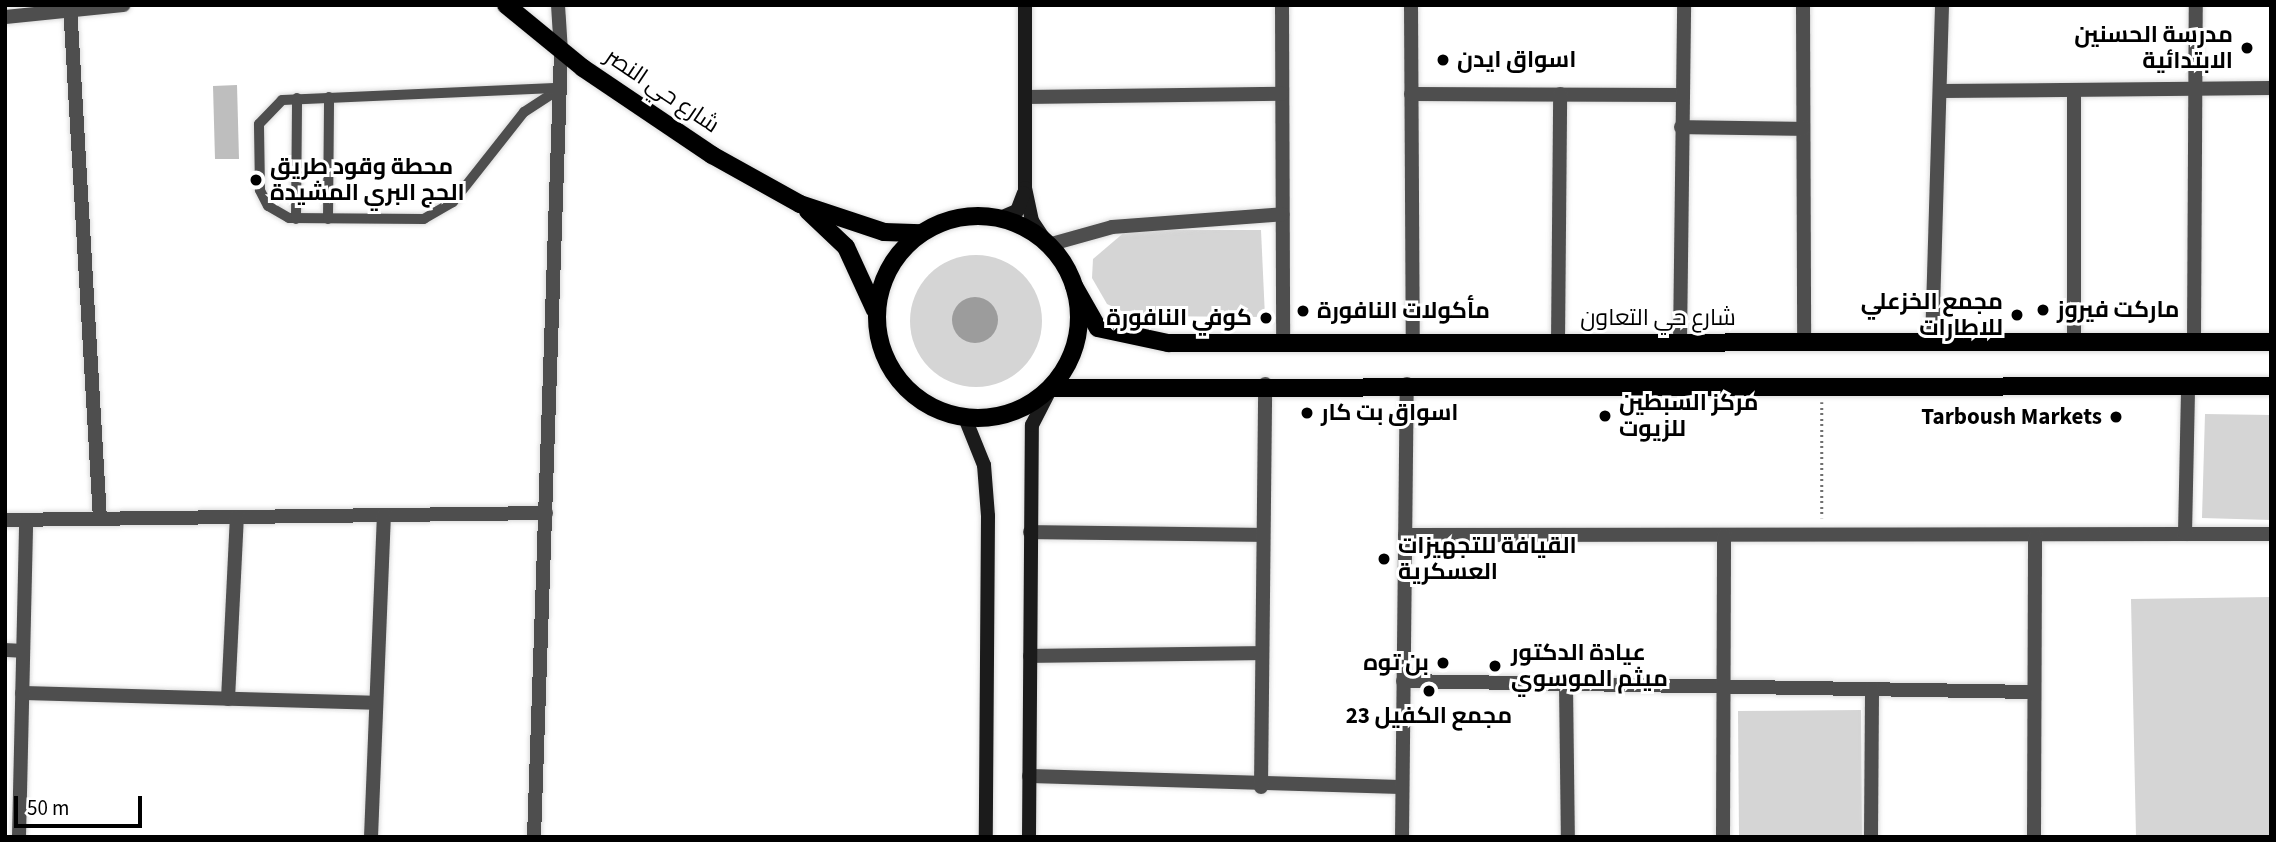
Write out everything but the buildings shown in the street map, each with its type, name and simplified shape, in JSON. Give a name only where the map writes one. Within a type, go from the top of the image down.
[{"type":"main road","name":"شارع حي النصر","points":[[506,5],[561,51],[712,155],[800,204]]},
{"type":"main road","points":[[1025,5],[1025,188],[1032,221],[1074,286],[1074,351],[1032,425],[1029,837]]},
{"type":"main road","points":[[998,219],[1021,206],[1025,188]]},
{"type":"main road","points":[[800,204],[884,232],[921,233]]},
{"type":"main road","points":[[800,204],[846,247],[876,314],[883,351],[901,383],[930,406],[965,418],[1011,413],[1051,388],[1265,384],[2271,386]]},
{"type":"main road","points":[[876,314],[889,268],[921,233],[952,219],[998,219],[1048,244]]},
{"type":"main road","name":"شارع حي التعاون","points":[[1074,286],[1090,321],[1123,338],[1283,343],[2271,342]]},
{"type":"main road","points":[[965,418],[984,465],[988,516],[986,837]]},
{"type":"street","points":[[5,17],[70,8],[123,5]]},
{"type":"street","points":[[534,837],[561,88],[558,5]]},
{"type":"street","points":[[1282,5],[1283,343]]},
{"type":"street","points":[[1411,5],[1413,343]]},
{"type":"street","points":[[1680,343],[1684,5]]},
{"type":"street","points":[[1803,5],[1804,343]]},
{"type":"street","points":[[1933,343],[1941,5]]},
{"type":"street","points":[[2194,341],[2196,5]]},
{"type":"street","points":[[70,8],[100,519]]},
{"type":"street","points":[[1941,90],[2271,88]]},
{"type":"street","points":[[2074,90],[2074,343]]},
{"type":"street","points":[[1025,97],[1282,93]]},
{"type":"street","points":[[1411,94],[1682,95]]},
{"type":"street","points":[[1558,343],[1560,94]]},
{"type":"street","points":[[1681,127],[1803,129]]},
{"type":"street","points":[[1048,244],[1112,227],[1283,214]]},
{"type":"street","points":[[1261,787],[1265,384]]},
{"type":"street","points":[[1402,837],[1407,384]]},
{"type":"street","points":[[2185,534],[2188,386]]},
{"type":"street","points":[[5,520],[546,513]]},
{"type":"street","points":[[371,837],[384,515]]},
{"type":"street","points":[[228,699],[237,517]]},
{"type":"street","points":[[19,837],[26,521]]},
{"type":"street","points":[[1030,532],[1263,535]]},
{"type":"street","points":[[1405,535],[2035,537],[2271,534]]},
{"type":"street","points":[[1723,837],[1724,536]]},
{"type":"street","points":[[2034,837],[2032,692],[2035,537]]},
{"type":"street","points":[[5,650],[23,651]]},
{"type":"street","points":[[1030,656],[1262,653]]},
{"type":"street","points":[[1404,681],[2032,692]]},
{"type":"street","points":[[1566,684],[1568,837]]},
{"type":"street","points":[[1871,837],[1872,689]]},
{"type":"street","points":[[22,693],[376,703]]},
{"type":"street","points":[[1029,776],[1261,787],[1402,787]]},
{"type":"lane","points":[[561,88],[524,112],[438,214],[296,219],[275,212],[263,199],[258,132],[268,108],[297,98],[561,88]]},
{"type":"lane","points":[[328,219],[329,97]]},
{"type":"lane","points":[[296,219],[297,98]]},
{"type":"path","points":[[1822,385],[1822,536]]},
{"type":"shaded area","points":[[1127,230],[1261,230],[1265,317],[1132,316],[1107,304],[1092,278],[1093,259]]},
{"type":"shaded area","points":[[976,255],[1001,260],[1022,275],[1037,296],[1042,321],[1037,346],[1022,367],[1001,382],[976,387],[951,382],[930,367],[915,346],[910,321],[915,296],[930,275],[951,260]]},
{"type":"shaded area","points":[[975,297],[991,304],[998,320],[991,336],[975,343],[959,336],[952,320],[959,304]]},
{"type":"shaded area","points":[[2205,414],[2271,415],[2271,520],[2202,518]]},
{"type":"shaded area","points":[[2271,597],[2271,837],[2136,837],[2131,599]]},
{"type":"shaded area","points":[[1861,710],[1862,837],[1739,837],[1738,711]]},
{"type":"place","name":"مدرسة الحسنين الابتدائية","points":[[2247,48]]},
{"type":"place","name":"اسواق ايدن","points":[[1443,60]]},
{"type":"place","name":"محطة وقود طريق الحج البري المشيدة","points":[[256,180]]},
{"type":"place","name":"ماركت فيروز","points":[[2043,310]]},
{"type":"place","name":"مأكولات النافورة","points":[[1303,311]]},
{"type":"place","name":"مجمع الخزعلي للاطارات","points":[[2017,315]]},
{"type":"place","name":"كوفي النافورة","points":[[1266,318]]},
{"type":"place","name":"اسواق بت كار","points":[[1307,413]]},
{"type":"place","name":"مركز السبطين للزيوت","points":[[1605,416]]},
{"type":"place","name":"Tarboush Markets","points":[[2116,417]]},
{"type":"place","name":"القيافة للتجهيزات العسكرية","points":[[1384,559]]},
{"type":"place","name":"بن توه","points":[[1443,663]]},
{"type":"place","name":"عيادة الدكتور ميثم الموسوي","points":[[1495,666]]},
{"type":"place","name":"مجمع الكفيل 23","points":[[1429,691]]}]
